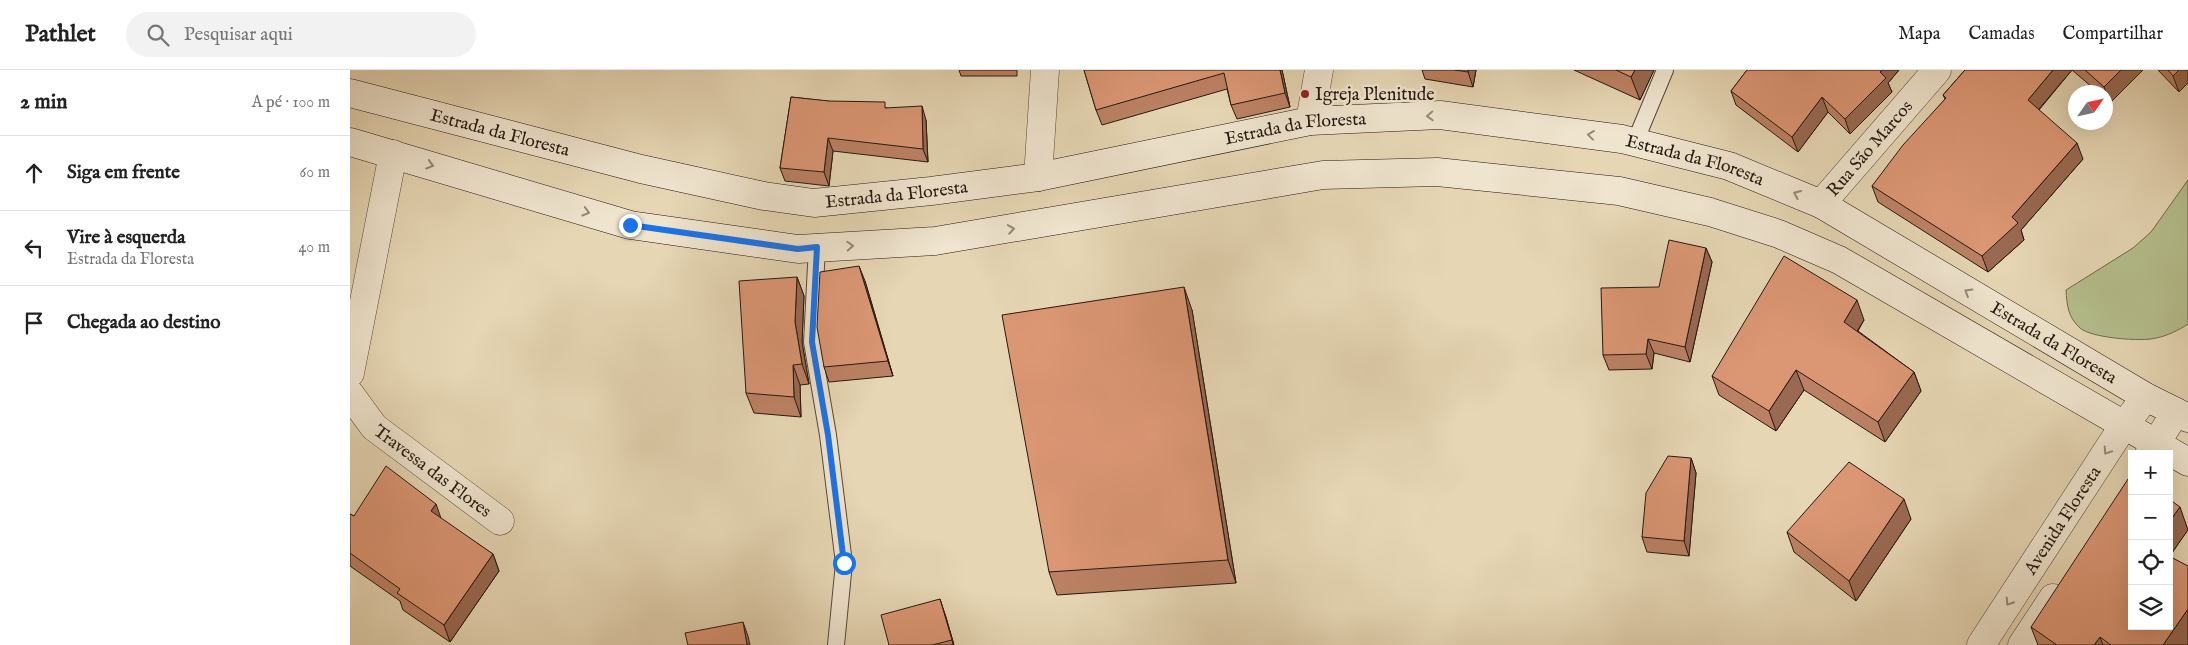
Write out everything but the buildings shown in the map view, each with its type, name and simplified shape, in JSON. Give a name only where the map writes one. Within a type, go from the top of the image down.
[{"type":"main road","points":[[1038,177],[1045,70]]},
{"type":"main road","points":[[1310,121],[1319,70]]},
{"type":"main road","name":"Rua São Marcos","points":[[1821,204],[1937,70]]},
{"type":"main road","name":"Estrada da Floresta","points":[[350,92],[641,168],[764,196],[814,203],[931,191],[1038,177],[1310,121],[1440,115],[1634,142],[1729,166],[1821,204],[2146,397],[2182,415]]},
{"type":"main road","name":"Estrada da Floresta","points":[[350,142],[630,225],[798,249],[935,241],[1323,176],[1438,172],[1619,191],[1710,212],[1780,234],[1839,260],[2124,424],[2153,448],[2188,462]]},
{"type":"main road","points":[[350,373],[393,154]]},
{"type":"main road","name":"Travessa das Flores","points":[[350,394],[374,427],[500,522]]},
{"type":"main road","name":"Avenida Floresta","points":[[1981,645],[2124,424],[2146,397]]},
{"type":"main road","points":[[2153,448],[2182,415]]},
{"type":"main road","name":"Avenida Floresta","points":[[2022,645],[2069,574]]},
{"type":"lane","points":[[1634,142],[1665,70]]},
{"type":"lane","points":[[817,247],[812,342],[828,435],[844,563],[836,645]]},
{"type":"green space","points":[[2188,180],[2188,324],[2164,336],[2140,340],[2105,337],[2080,328],[2073,320],[2069,311],[2066,290],[2133,248],[2151,232]]},
{"type":"place","name":"Igreja Plenitude","points":[[1305,94]]},
{"type":"route","points":[[630,225],[798,249],[817,247],[812,342],[828,435],[844,563]]}]
